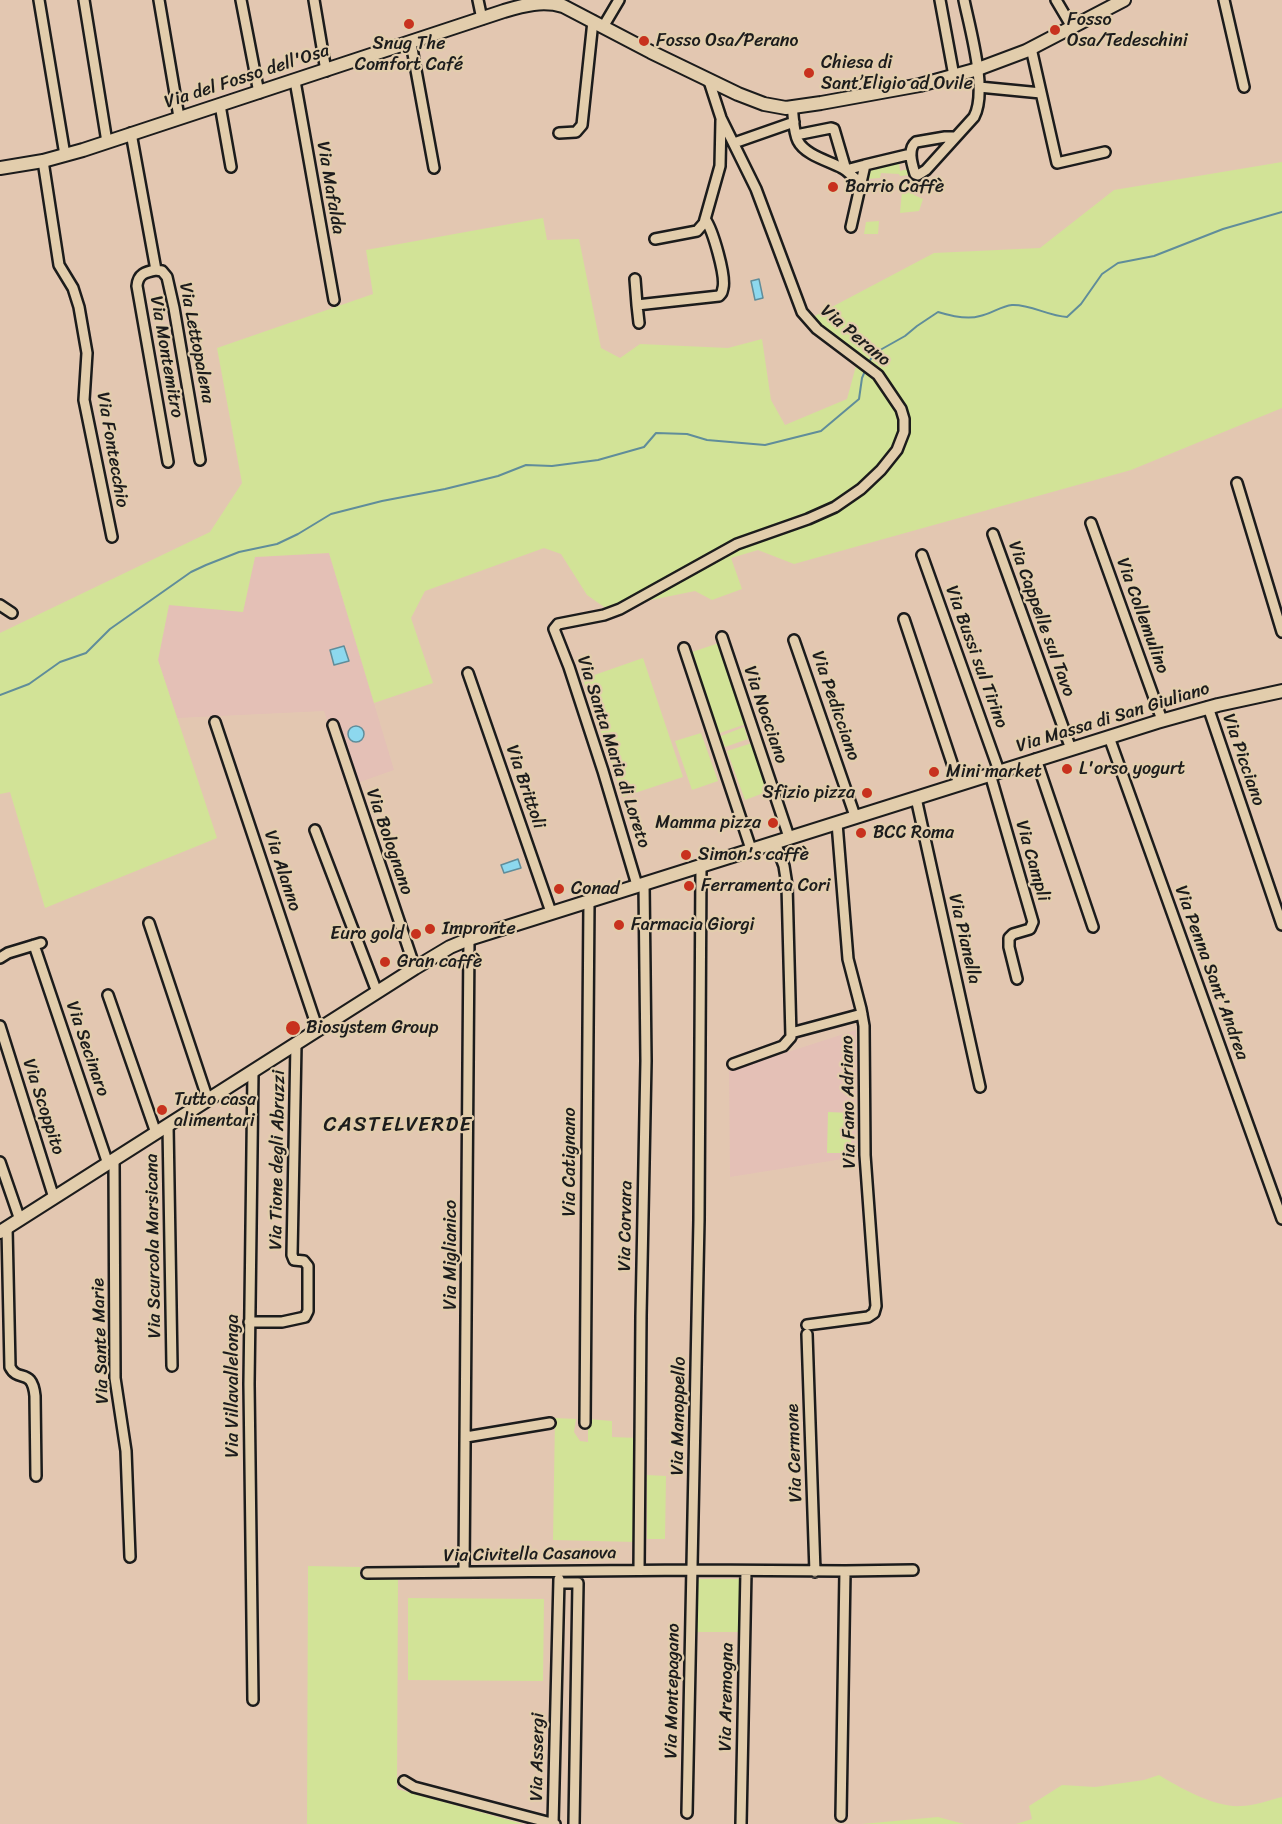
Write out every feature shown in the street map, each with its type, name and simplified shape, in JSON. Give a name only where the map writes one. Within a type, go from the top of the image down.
[{"type":"street","points":[[39,0],[65,155]]},
{"type":"street","points":[[84,0],[107,142]]},
{"type":"street","points":[[159,0],[179,117]]},
{"type":"street","points":[[241,0],[259,93]]},
{"type":"street","points":[[314,0],[326,71]]},
{"type":"street","points":[[478,0],[482,19]]},
{"type":"street","points":[[559,133],[576,132],[582,125],[598,24],[619,0]]},
{"type":"street","points":[[940,0],[954,76]]},
{"type":"street","points":[[955,138],[947,136],[916,142],[911,146],[914,172],[917,175],[921,174],[955,138],[974,117],[978,110],[980,103],[978,69],[964,0]]},
{"type":"street","points":[[1056,0],[1072,27]]},
{"type":"street","name":"Via del Fosso dell'Osa","points":[[0,168],[65,155],[512,8],[547,2],[563,6],[709,81],[764,104],[792,107],[920,85],[978,69],[1031,48],[1124,0]]},
{"type":"street","points":[[1224,0],[1244,87]]},
{"type":"street","points":[[411,43],[434,168]]},
{"type":"street","points":[[1031,48],[1057,163],[1106,152]]},
{"type":"street","name":"Via Mafalda","points":[[294,81],[334,300]]},
{"type":"street","name":"Via Perano","points":[[554,631],[558,624],[604,615],[627,606],[732,546],[829,511],[865,486],[895,453],[902,440],[905,427],[904,416],[896,400],[878,375],[817,329],[804,315],[756,189],[720,118],[709,81]]},
{"type":"street","points":[[979,87],[1041,93]]},
{"type":"street","points":[[220,105],[231,167]]},
{"type":"street","points":[[792,107],[799,143],[862,182]]},
{"type":"street","points":[[655,239],[697,231],[702,227],[720,166],[720,118]]},
{"type":"street","points":[[734,143],[794,122]]},
{"type":"street","points":[[796,135],[834,129],[846,170]]},
{"type":"street","name":"Via Lettopalena","points":[[131,133],[156,270],[166,275],[171,295],[200,460]]},
{"type":"street","points":[[846,170],[911,154]]},
{"type":"street","name":"Via Fontecchio","points":[[44,160],[58,259],[62,271],[73,288],[79,307],[87,353],[84,400],[112,537]]},
{"type":"street","points":[[851,227],[865,165]]},
{"type":"street","points":[[637,305],[715,297],[721,294],[723,281],[713,233],[705,219]]},
{"type":"street","name":"Via Montemitro","points":[[156,270],[145,272],[140,276],[137,286],[168,462]]},
{"type":"street","points":[[635,279],[639,323]]},
{"type":"street","points":[[1237,483],[1282,632]]},
{"type":"street","name":"Via Collemulino","points":[[1091,524],[1162,720]]},
{"type":"street","name":"Via Cappelle sul Tavo","points":[[993,534],[1071,749]]},
{"type":"street","name":"Via Bussi sul Tirino","points":[[922,555],[995,772]]},
{"type":"street","points":[[0,605],[12,613]]},
{"type":"street","points":[[904,620],[959,784]]},
{"type":"street","name":"Via Santa Maria di Loreto","points":[[554,631],[569,667],[640,884]]},
{"type":"street","name":"Via Nocciano","points":[[722,637],[789,837]]},
{"type":"street","name":"Via Pedicciano","points":[[794,640],[855,816]]},
{"type":"street","points":[[684,648],[751,849]]},
{"type":"street","name":"Via Brittoli","points":[[468,673],[551,912]]},
{"type":"street","name":"Via Massa di San Giuliano","points":[[4,1230],[450,947],[551,912],[1162,720],[1208,707],[1282,691]]},
{"type":"street","name":"Via Picciano","points":[[1208,707],[1282,925]]},
{"type":"street","name":"Via Alanno","points":[[215,722],[318,1030]]},
{"type":"street","name":"Via Bolognano","points":[[333,725],[415,969]]},
{"type":"street","name":"Via Penna Sant'Andrea","points":[[1109,737],[1282,1219]]},
{"type":"street","points":[[1036,759],[1093,927]]},
{"type":"street","name":"Via Campli","points":[[995,772],[1033,922],[1030,929],[1012,935],[1009,940],[1017,979]]},
{"type":"street","name":"Via Pianella","points":[[916,798],[980,1087]]},
{"type":"street","name":"Via Fano Adriano","points":[[807,1329],[868,1317],[874,1313],[876,1306],[865,1155],[864,1032],[862,1014],[848,959],[837,822]]},
{"type":"street","points":[[315,830],[377,992]]},
{"type":"street","points":[[733,1064],[783,1046],[789,1041],[791,1033],[787,885],[785,871],[775,842]]},
{"type":"street","name":"Via Manoppello","points":[[693,1570],[701,865]]},
{"type":"street","name":"Via Corvara","points":[[639,1570],[646,1061],[640,884]]},
{"type":"street","name":"Via Catignano","points":[[585,1423],[589,900]]},
{"type":"street","points":[[149,923],[208,1100]]},
{"type":"street","name":"Via Miglianico","points":[[465,1572],[469,939]]},
{"type":"street","name":"Via Secinaro","points":[[0,958],[8,953],[37,944],[111,1162]]},
{"type":"street","points":[[108,995],[156,1133]]},
{"type":"street","points":[[791,1033],[862,1014]]},
{"type":"street","name":"Via Scoppito","points":[[0,1026],[54,1198]]},
{"type":"street","name":"Via Tione degli Abruzzi","points":[[249,1322],[287,1321],[305,1317],[308,1311],[308,1266],[306,1262],[294,1260],[291,1255],[297,1044]]},
{"type":"street","name":"Via Villavallelonga","points":[[253,1071],[249,1322],[253,1700]]},
{"type":"street","name":"Via Scurcola Marsicana","points":[[168,1125],[172,1366]]},
{"type":"street","points":[[0,1162],[20,1220]]},
{"type":"street","name":"Via Sante Marie","points":[[111,1162],[115,1378],[126,1451],[130,1557]]},
{"type":"street","points":[[4,1230],[10,1367],[13,1372],[29,1378],[33,1384],[36,1476]]},
{"type":"street","name":"Via Cermone","points":[[807,1329],[816,1572]]},
{"type":"street","points":[[466,1437],[550,1423]]},
{"type":"street","points":[[693,1570],[816,1572],[913,1570]]},
{"type":"street","name":"Via Civitella Casanova","points":[[367,1573],[693,1570]]},
{"type":"street","name":"Via Montepagano","points":[[687,1813],[693,1570]]},
{"type":"street","name":"Via Assergi","points":[[404,1781],[414,1788],[554,1824],[559,1571]]},
{"type":"street","points":[[574,1824],[578,1571]]},
{"type":"street","name":"Via Aremogna","points":[[741,1824],[746,1571]]},
{"type":"street","points":[[842,1816],[845,1571]]},
{"type":"street","points":[[559,1583],[578,1583]]},
{"type":"shaded area","points":[[329,553],[394,770],[357,783],[324,711],[177,718],[158,660],[169,604],[243,611],[255,557]]},
{"type":"shaded area","points":[[856,1030],[855,1157],[730,1177],[729,1071]]},
{"type":"green space","points":[[1282,162],[1282,408],[1131,470],[794,564],[758,550],[731,558],[742,589],[712,600],[695,591],[607,609],[587,595],[561,554],[544,548],[425,591],[411,618],[433,683],[374,703],[329,553],[255,557],[243,612],[169,605],[158,660],[217,838],[45,908],[10,792],[0,794],[0,633],[210,532],[242,483],[217,348],[373,294],[366,250],[543,218],[547,240],[579,239],[601,348],[620,358],[640,344],[728,348],[762,339],[771,400],[785,425],[847,399],[859,355],[811,318],[934,253],[1040,248],[1114,190]]},
{"type":"green space","points":[[899,163],[900,171],[908,169],[909,175],[881,173],[880,178],[867,179],[870,170]]},
{"type":"green space","points":[[912,179],[914,195],[923,199],[919,211],[900,213],[903,181]]},
{"type":"green space","points":[[879,221],[878,234],[864,234],[866,222]]},
{"type":"green space","points":[[719,643],[746,724],[717,734],[689,653]]},
{"type":"green space","points":[[643,658],[683,777],[623,797],[583,679]]},
{"type":"green space","points":[[744,727],[748,739],[725,747],[721,736]]},
{"type":"green space","points":[[701,733],[718,781],[692,790],[675,741]]},
{"type":"green space","points":[[752,743],[769,791],[745,800],[727,751]]},
{"type":"green space","points":[[828,1112],[851,1113],[851,1153],[827,1153]]},
{"type":"green space","points":[[555,1418],[576,1419],[574,1432],[580,1441],[588,1442],[588,1419],[612,1421],[612,1437],[637,1438],[636,1542],[553,1540]]},
{"type":"green space","points":[[647,1475],[666,1476],[665,1539],[647,1539]]},
{"type":"green space","points":[[308,1566],[360,1567],[360,1579],[398,1578],[397,1789],[523,1824],[307,1824]]},
{"type":"green space","points":[[696,1579],[739,1579],[739,1632],[695,1632]]},
{"type":"green space","points":[[408,1598],[544,1599],[543,1681],[408,1680]]},
{"type":"green space","points":[[1159,1775],[1198,1796],[1231,1806],[1251,1805],[1282,1797],[1282,1824],[1016,1824],[1032,1819],[1029,1806],[1062,1785],[1095,1787],[1144,1780]]},
{"type":"green space","points":[[938,1817],[964,1824],[862,1824]]},
{"type":"water","points":[[759,279],[763,298],[755,300],[751,281]]},
{"type":"water","points":[[344,646],[349,661],[334,665],[330,650]]},
{"type":"water","points":[[356,726],[364,734],[356,742],[348,734]]},
{"type":"water","points":[[518,859],[521,868],[504,873],[501,865]]},
{"type":"waterway","points":[[868,365],[873,354],[905,336],[938,312],[970,318],[1008,306],[1019,305],[1067,317],[1081,304],[1102,274],[1118,263],[1154,256],[1223,229],[1282,212]]},
{"type":"waterway","points":[[0,695],[29,684],[60,662],[86,653],[110,629],[191,572],[239,552],[277,544],[331,514],[498,476],[526,465],[552,466],[598,460],[644,447],[656,433],[687,434],[707,440],[765,445],[821,431],[859,399],[865,371]]},
{"type":"place","name":"Snug The Comfort Café","points":[[409,24]]},
{"type":"place","name":"Fosso Osa/Tedeschini","points":[[1055,30]]},
{"type":"place","name":"Fosso Osa/Perano","points":[[644,41]]},
{"type":"place","name":"Chiesa di Sant’Eligio ad Ovile","points":[[809,73]]},
{"type":"place","name":"Barrio Caffè","points":[[833,187]]},
{"type":"place","name":"L'orso yogurt","points":[[1067,769]]},
{"type":"place","name":"Mini market","points":[[934,772]]},
{"type":"place","name":"Sfizio pizza","points":[[867,793]]},
{"type":"place","name":"Mamma pizza","points":[[773,823]]},
{"type":"place","name":"BCC Roma","points":[[861,833]]},
{"type":"place","name":"Simon's caffè","points":[[686,855]]},
{"type":"place","name":"Ferramenta Cori","points":[[689,886]]},
{"type":"place","name":"Conad","points":[[559,889]]},
{"type":"place","name":"Farmacia Giorgi","points":[[619,925]]},
{"type":"place","name":"Impronte","points":[[430,929]]},
{"type":"place","name":"Euro gold","points":[[416,934]]},
{"type":"place","name":"Gran caffè","points":[[385,962]]},
{"type":"place","name":"Biosystem Group","points":[[293,1028]]},
{"type":"place","name":"Tutto casa alimentari","points":[[162,1110]]},
{"type":"district","name":"CASTELVERDE","points":[[398,1126]]}]
